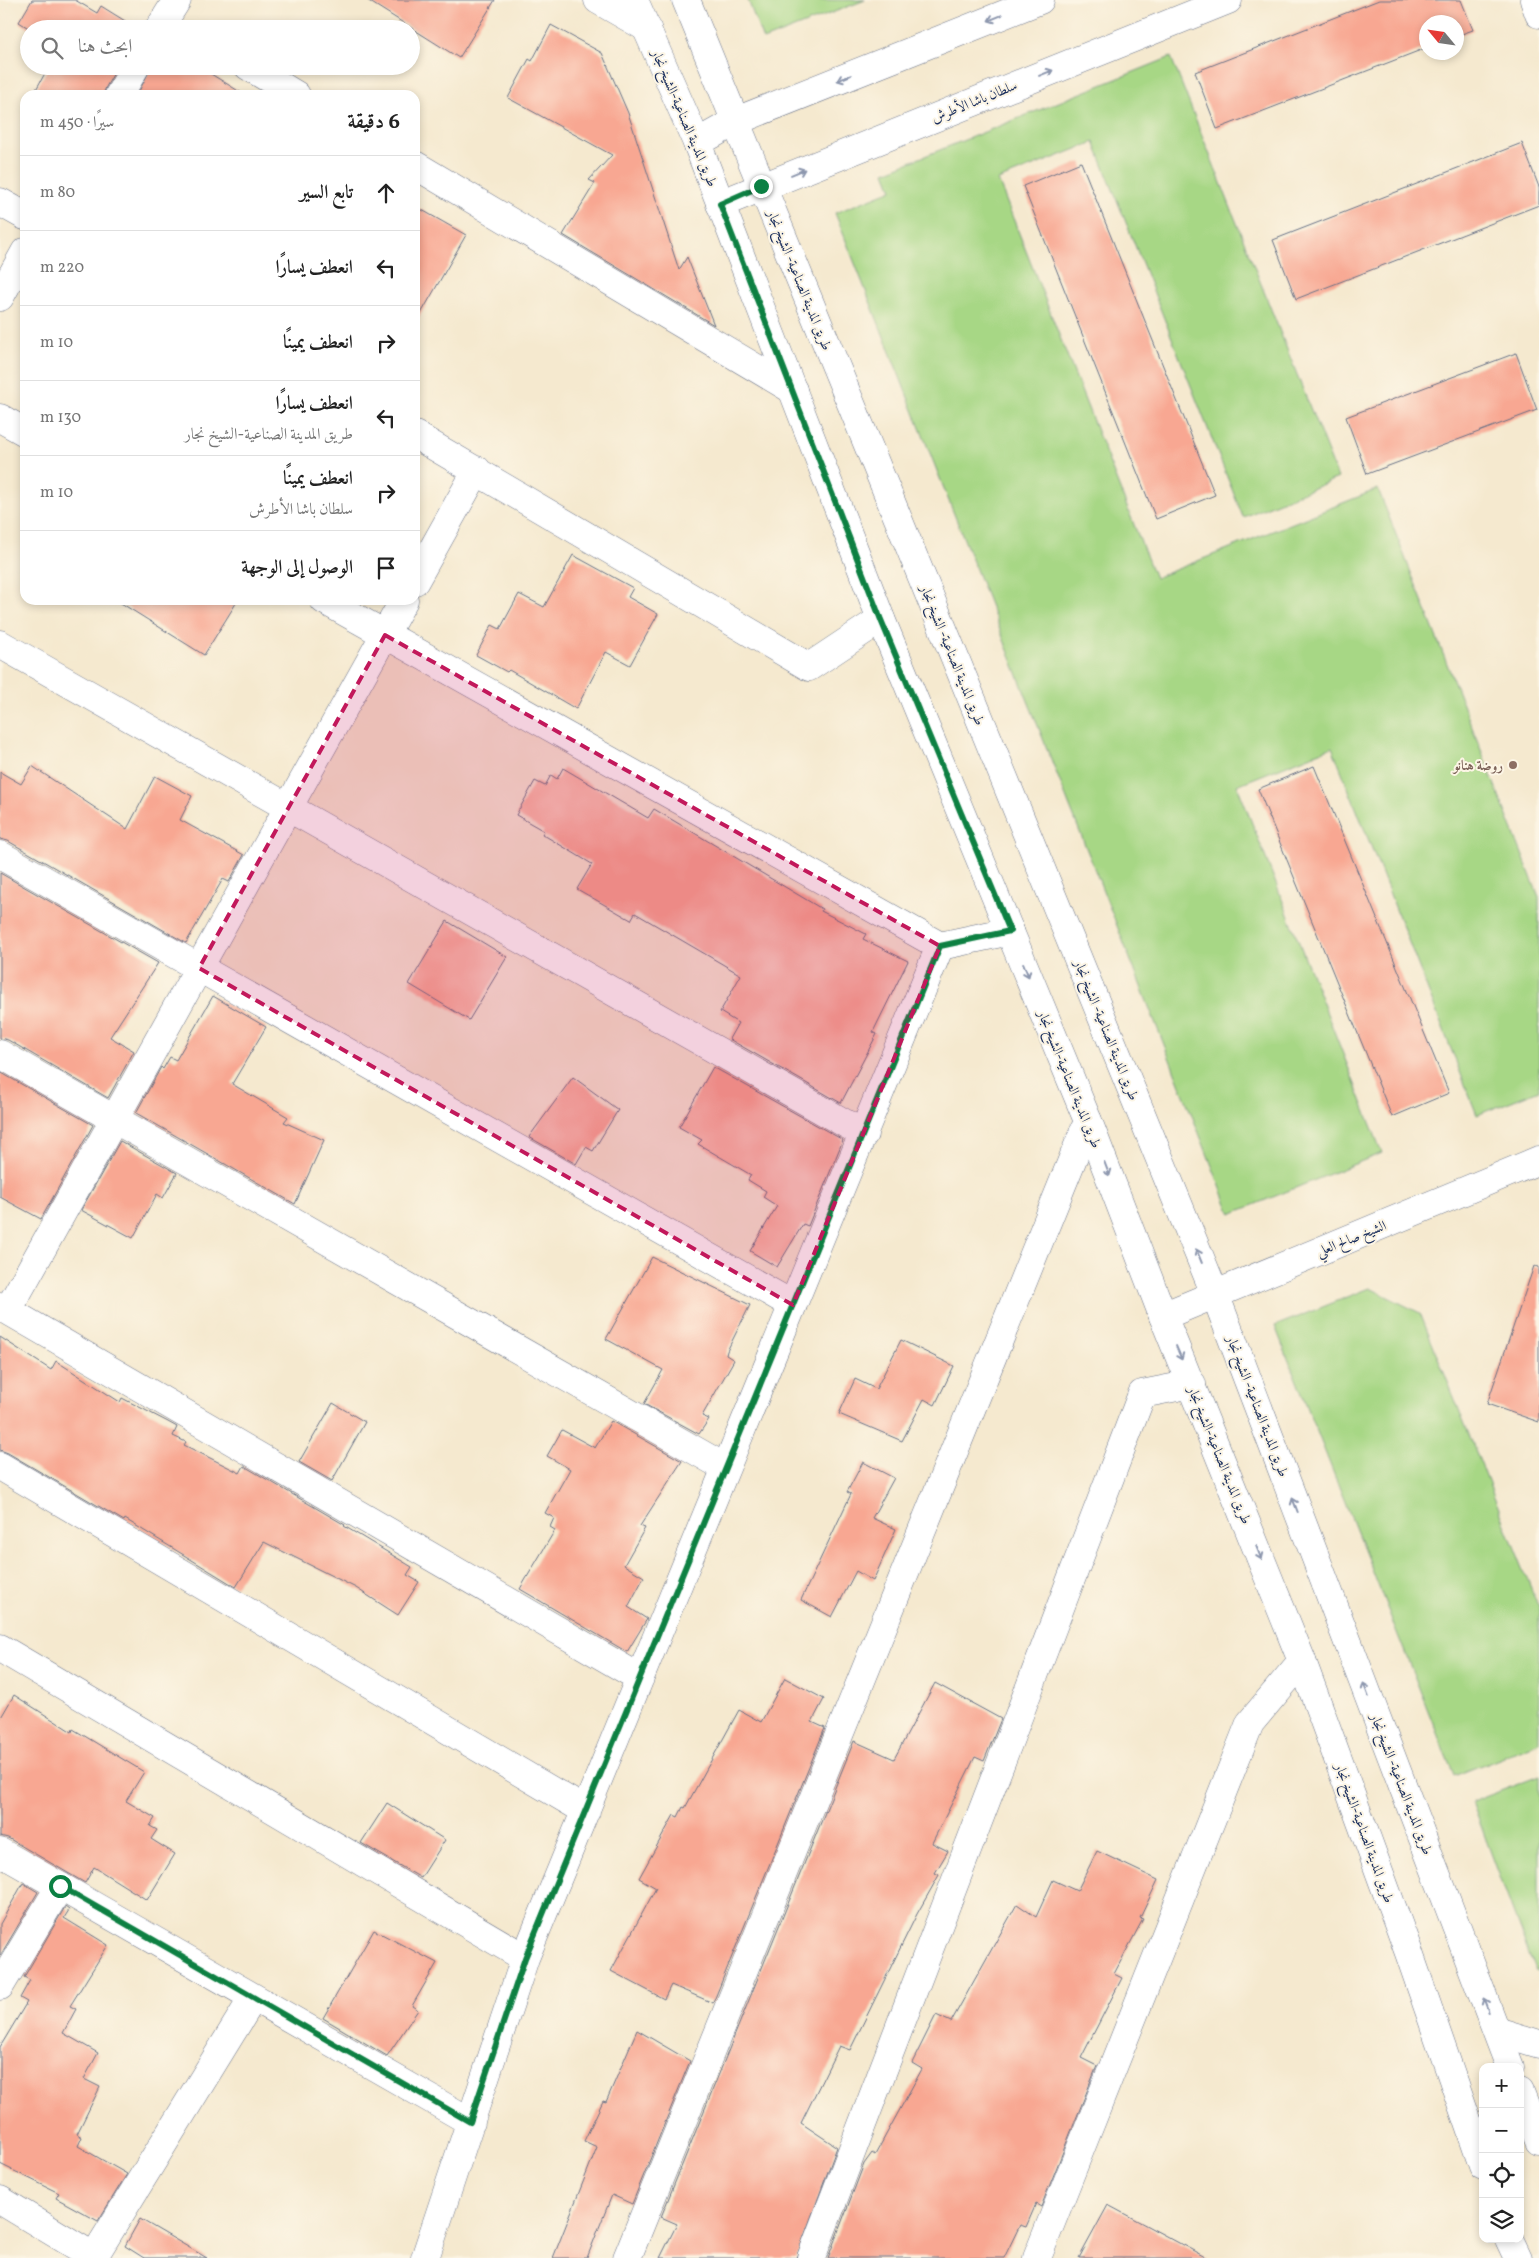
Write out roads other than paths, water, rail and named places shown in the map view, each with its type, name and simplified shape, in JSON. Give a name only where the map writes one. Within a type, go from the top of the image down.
[{"type":"street","points":[[598,0],[647,28]]},
{"type":"street","name":"طريق المدينة الصناعية-الشيخ نجار","points":[[634,0],[697,143],[881,620],[1088,1121],[1163,1316],[1302,1661],[1409,1953],[1479,2154]]},
{"type":"street","name":"طريق المدينة الصناعية- الشيخ نجار","points":[[686,0],[1215,1294],[1508,2063]]},
{"type":"street","points":[[697,143],[736,121],[1040,0]]},
{"type":"street","name":"سلطان باشا الأطرش","points":[[720,204],[1228,0]]},
{"type":"street","points":[[1534,0],[1539,14]]},
{"type":"street","points":[[122,90],[131,75]]},
{"type":"street","points":[[263,75],[288,90]]},
{"type":"street","points":[[420,168],[793,390]]},
{"type":"street","points":[[0,202],[20,213]]},
{"type":"street","points":[[0,297],[20,261]]},
{"type":"street","points":[[0,418],[20,429]]},
{"type":"street","points":[[420,438],[809,667],[881,620]]},
{"type":"street","points":[[420,572],[477,470]]},
{"type":"street","points":[[333,605],[940,946],[1010,931]]},
{"type":"street","points":[[401,605],[114,1119],[4,1308],[640,1678]]},
{"type":"street","points":[[0,644],[864,1134]]},
{"type":"street","points":[[0,855],[793,1305]]},
{"type":"street","points":[[425,2258],[525,1958],[940,946]]},
{"type":"street","points":[[0,1054],[726,1468]]},
{"type":"street","points":[[627,2258],[1088,1121]]},
{"type":"street","name":"الشيخ صالح العلي","points":[[1163,1316],[1539,1160]]},
{"type":"street","points":[[811,2258],[1142,1394],[1192,1384]]},
{"type":"street","points":[[0,1466],[586,1811]]},
{"type":"street","points":[[0,1648],[525,1958]]},
{"type":"street","points":[[1037,2258],[1250,1723],[1302,1661]]},
{"type":"street","points":[[0,1852],[470,2122]]},
{"type":"street","points":[[0,1986],[60,1886]]},
{"type":"street","points":[[0,2200],[94,2258],[253,1998]]},
{"type":"street","points":[[1496,2031],[1539,2044]]},
{"type":"street","points":[[1524,2102],[1539,2141]]},
{"type":"street","points":[[1511,2243],[1518,2258]]},
{"type":"place","name":"روضة هنانو","points":[[1513,765]]}]
